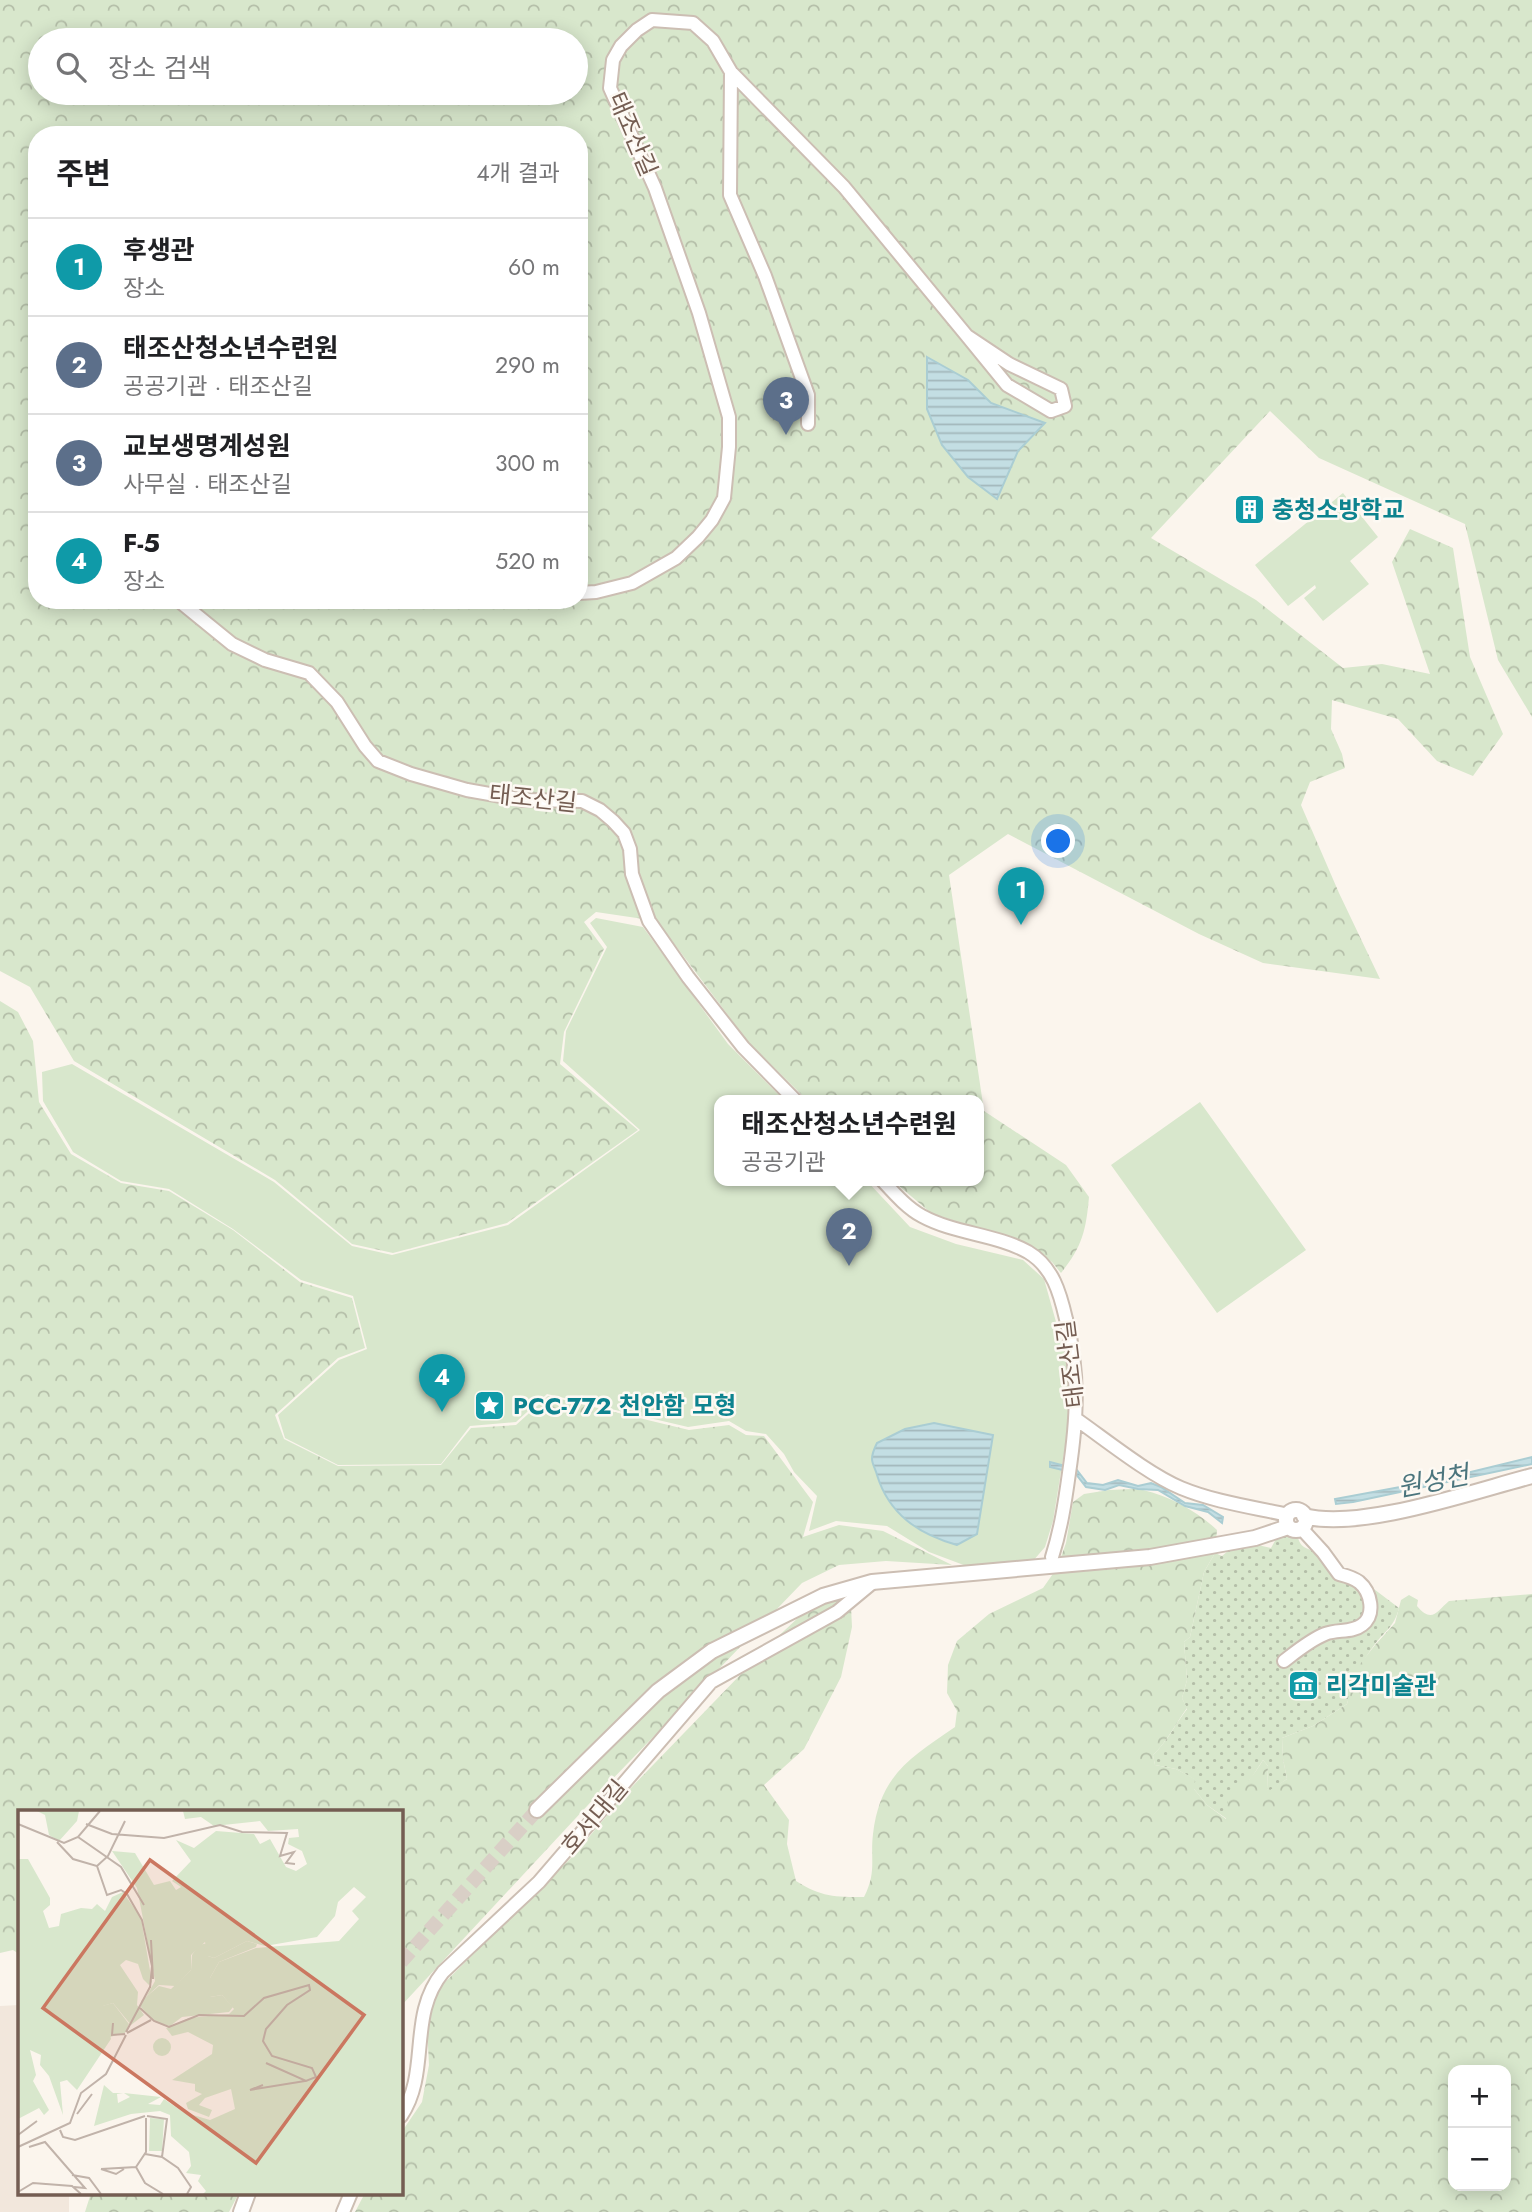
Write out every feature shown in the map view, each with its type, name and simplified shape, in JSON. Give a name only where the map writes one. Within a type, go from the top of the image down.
[{"type":"street","name":"태조산길","points":[[588,592],[632,583],[676,558],[712,520],[724,498],[729,417],[699,313],[655,188],[610,88],[613,60],[629,38],[652,20],[693,23],[713,41],[730,72],[730,195],[765,276],[808,395],[808,424]]},
{"type":"street","points":[[730,72],[844,187],[1007,386],[1051,411],[1065,406],[1060,389],[1009,364],[967,337]]},
{"type":"street","name":"태조산길","points":[[189,609],[232,644],[265,660],[309,673],[337,702],[365,746],[378,761],[411,774],[467,790],[524,800],[582,801],[606,815],[624,833],[630,849],[632,874],[649,921],[688,977],[743,1046],[790,1095]]},
{"type":"street","name":"태조산길","points":[[888,1186],[919,1215],[940,1225],[1026,1251],[1042,1262],[1052,1275],[1070,1334],[1076,1372],[1076,1419],[1179,1487],[1295,1521],[1336,1520],[1371,1516],[1532,1476]]},
{"type":"street","points":[[1052,1557],[1061,1529],[1076,1419]]},
{"type":"street","points":[[537,1810],[658,1691],[712,1651],[823,1596],[872,1582],[1150,1557],[1255,1538],[1295,1521],[1339,1574],[1350,1576],[1367,1590],[1370,1609],[1364,1624],[1318,1637],[1284,1661]]},
{"type":"street","name":"호서대길","points":[[402,2113],[417,2075],[421,2018],[432,1986],[443,1972],[538,1882],[711,1682],[837,1612],[872,1582]]},
{"type":"street","points":[[241,2212],[248,2194]]},
{"type":"street","points":[[343,2212],[351,2194]]},
{"type":"shaded area","points":[[18,2005],[18,2194],[69,2194],[69,2212],[0,2212],[0,2006]]},
{"type":"green space","points":[[0,0],[1532,0],[1532,717],[1498,660],[1465,524],[1319,458],[1270,411],[1151,538],[1256,600],[1343,668],[1382,664],[1430,674],[1392,562],[1410,529],[1453,548],[1470,657],[1503,734],[1473,776],[1437,761],[1398,719],[1332,700],[1331,729],[1345,768],[1310,782],[1301,805],[1380,979],[1263,963],[1199,934],[1008,834],[949,875],[982,1095],[802,1095],[749,1043],[657,921],[596,912],[584,922],[604,949],[564,1032],[560,1064],[638,1130],[507,1223],[393,1253],[352,1244],[275,1180],[74,1061],[30,987],[0,971]],"holes":[[[927,358],[968,380],[991,403],[1044,423],[1018,451],[997,499]]]},
{"type":"green space","points":[[1343,493],[1378,537],[1350,561],[1369,584],[1323,621],[1304,598],[1316,588],[1315,585],[1288,606],[1255,565]]},
{"type":"green space","points":[[596,918],[643,927],[728,1044],[779,1095],[714,1095],[714,1186],[872,1186],[910,1227],[956,1244],[1023,1260],[1044,1279],[1072,1379],[1069,1422],[1053,1521],[1045,1547],[1027,1568],[1001,1579],[929,1552],[887,1526],[836,1521],[809,1531],[817,1496],[794,1472],[784,1454],[766,1434],[746,1431],[729,1421],[688,1427],[547,1394],[516,1422],[470,1426],[441,1464],[338,1465],[285,1438],[278,1415],[339,1360],[367,1349],[353,1296],[301,1280],[233,1229],[169,1189],[121,1181],[73,1152],[43,1101],[42,1072],[72,1064],[274,1182],[352,1246],[392,1255],[508,1225],[640,1130],[563,1061],[566,1031],[607,947],[590,923]]},
{"type":"green space","points":[[0,1001],[18,1012],[33,1041],[39,1102],[71,1154],[121,1183],[169,1191],[233,1230],[300,1282],[352,1298],[365,1348],[338,1358],[275,1415],[284,1439],[338,1466],[441,1465],[471,1428],[516,1425],[548,1396],[689,1430],[729,1425],[746,1435],[764,1436],[813,1502],[803,1537],[839,1525],[883,1531],[952,1565],[886,1561],[839,1565],[802,1583],[601,1791],[402,2005],[402,1810],[18,1810],[18,1953],[13,1950],[0,1953]]},
{"type":"green space","points":[[1200,1102],[1306,1250],[1217,1313],[1111,1165]]},
{"type":"green space","points":[[984,1111],[1066,1165],[1089,1197],[1082,1238],[1061,1273],[1052,1262],[1026,1245],[931,1213],[899,1186],[984,1186]]},
{"type":"green space","points":[[1109,1490],[1143,1490],[1163,1496],[1201,1517],[1217,1530],[1215,1553],[1204,1572],[1190,1637],[1184,1642],[1187,1680],[1182,1698],[1187,1708],[1153,1755],[1155,1765],[1176,1769],[1195,1779],[1194,1789],[1207,1805],[1226,1819],[1228,1795],[1248,1780],[1263,1760],[1268,1766],[1267,1789],[1270,1790],[1287,1779],[1282,1738],[1313,1726],[1347,1704],[1352,1682],[1350,1677],[1395,1623],[1401,1600],[1409,1595],[1418,1600],[1417,1606],[1422,1611],[1431,1615],[1449,1601],[1532,1594],[1532,2212],[355,2212],[364,2194],[402,2194],[402,2132],[422,2102],[429,2065],[427,2025],[438,1989],[573,1856],[625,1794],[769,1645],[816,1601],[836,1592],[851,1607],[852,1627],[841,1677],[804,1749],[764,1785],[789,1820],[787,1844],[796,1881],[829,1895],[864,1897],[870,1880],[877,1814],[890,1782],[924,1748],[955,1727],[957,1711],[947,1693],[948,1665],[957,1641],[989,1614],[1043,1588],[1057,1568],[1066,1543],[1073,1502],[1084,1494]]},
{"type":"green space","points":[[1297,1533],[1300,1543],[1321,1557],[1332,1572],[1358,1577],[1399,1608],[1392,1624],[1361,1665],[1347,1704],[1313,1726],[1282,1738],[1287,1779],[1270,1791],[1267,1789],[1268,1766],[1263,1760],[1240,1790],[1227,1819],[1207,1805],[1194,1789],[1194,1779],[1176,1769],[1155,1765],[1153,1755],[1187,1709],[1182,1698],[1187,1680],[1184,1642],[1190,1637],[1204,1572],[1215,1553],[1222,1556],[1240,1541],[1271,1548],[1276,1539]]},
{"type":"green space","points":[[91,2194],[238,2194],[229,2212],[85,2212]]},
{"type":"water","points":[[927,357],[968,380],[991,403],[1045,423],[1018,451],[997,499],[968,477],[942,445],[927,409]]},
{"type":"water","points":[[934,1423],[993,1435],[977,1534],[957,1545],[930,1535],[897,1511],[882,1489],[872,1461],[877,1443],[905,1429]]},
{"type":"water","name":"원성천","points":[[1532,1457],[1532,1464],[1336,1504],[1335,1499],[1438,1480]]},
{"type":"water","points":[[1050,1462],[1076,1469],[1087,1483],[1103,1485],[1118,1480],[1138,1486],[1151,1483],[1185,1503],[1203,1505],[1223,1517],[1222,1523],[1208,1512],[1185,1506],[1158,1490],[1119,1485],[1105,1490],[1086,1487],[1075,1473],[1050,1467]]},
{"type":"tunnel","points":[[402,1961],[537,1810]]},
{"type":"place","name":"교보생명계성원","points":[[786,435]]},
{"type":"place","name":"충청소방학교","points":[[1249,509]]},
{"type":"place","name":"후생관","points":[[1021,925]]},
{"type":"place","name":"태조산청소년수련원","points":[[849,1266]]},
{"type":"place","name":"PCC-772 천안함 모형","points":[[490,1405]]},
{"type":"place","name":"F-5","points":[[442,1412]]},
{"type":"place","name":"리각미술관","points":[[1303,1685]]}]
